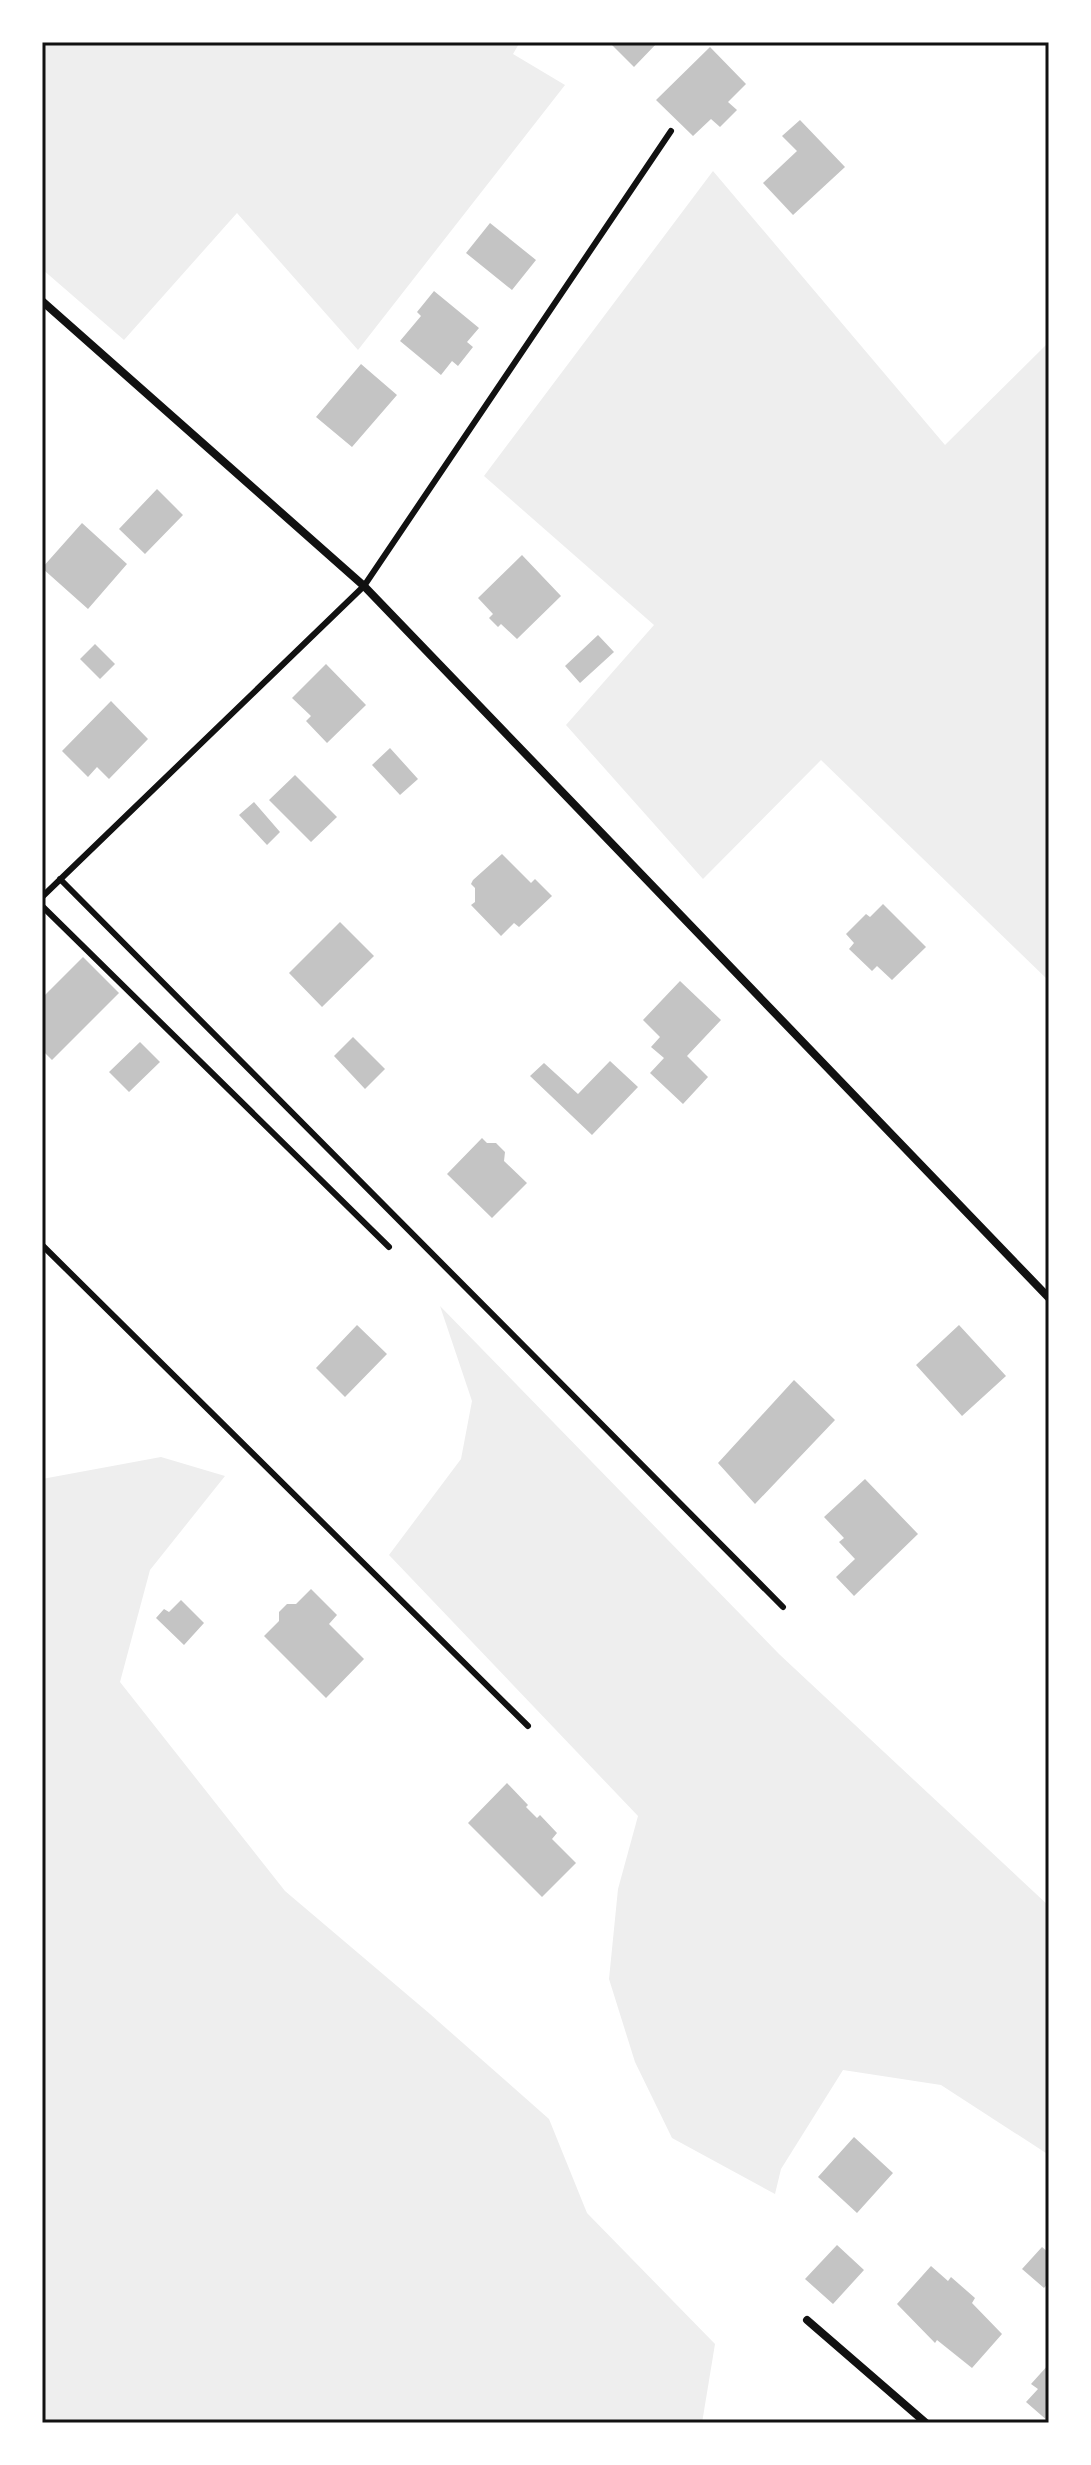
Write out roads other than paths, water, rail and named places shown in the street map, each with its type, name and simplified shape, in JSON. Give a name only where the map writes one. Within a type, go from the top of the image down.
[{"type":"street","points":[[42,301],[364,586],[1049,1298]]},
{"type":"street","points":[[807,2320],[926,2423]]},
{"type":"lane","points":[[42,897],[364,586],[671,131]]},
{"type":"lane","points":[[60,879],[783,1607]]},
{"type":"lane","points":[[42,906],[389,1247]]},
{"type":"lane","points":[[42,1245],[528,1726]]}]
